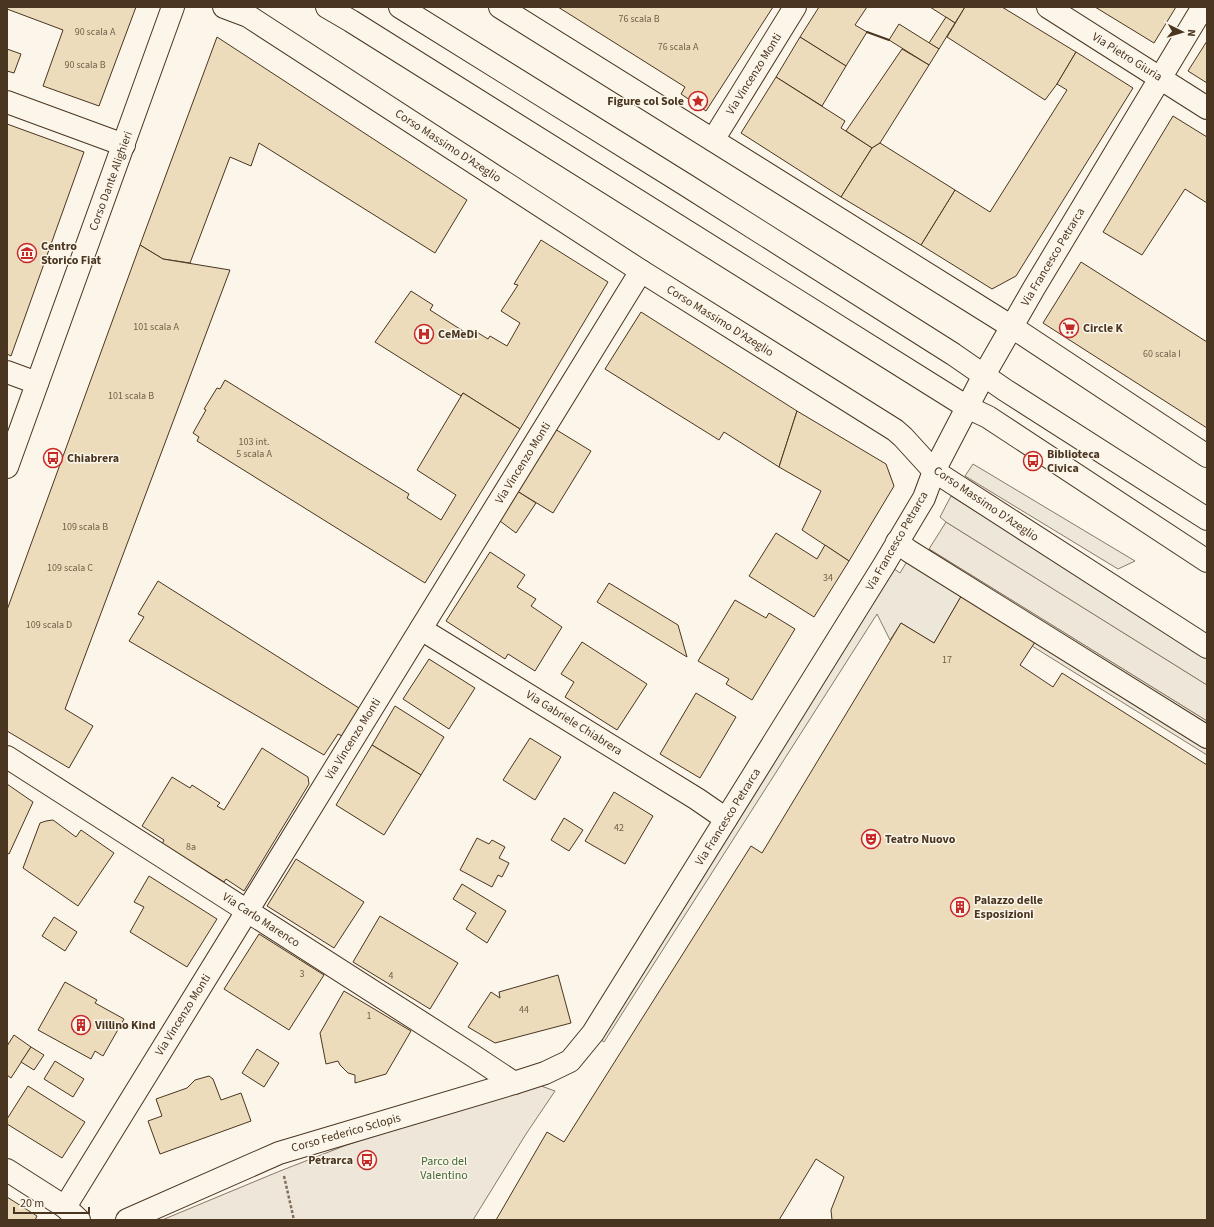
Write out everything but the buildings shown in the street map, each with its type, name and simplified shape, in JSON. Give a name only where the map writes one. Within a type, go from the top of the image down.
[{"type":"street","name":"Corso Dante Alighieri","points":[[7,467],[173,7]]},
{"type":"street","name":"Corso Massimo D'Azeglio","points":[[224,7],[248,16],[641,272],[895,430],[934,472],[1207,647]]},
{"type":"street","points":[[327,7],[967,407],[994,422],[1207,561]]},
{"type":"street","points":[[400,7],[686,185],[953,354],[1207,519]]},
{"type":"street","points":[[500,7],[1012,327],[1033,343],[1207,456]]},
{"type":"street","name":"Via Vincenzo Monti","points":[[713,140],[795,7]]},
{"type":"street","name":"Via Pietro Giuria","points":[[1048,7],[1207,108]]},
{"type":"street","name":"Via Francesco Petrarca","points":[[570,1061],[593,1033],[924,498],[934,472],[984,375],[1203,7]]},
{"type":"street","points":[[7,102],[124,145]]},
{"type":"street","name":"Via Vincenzo Monti","points":[[72,1214],[247,911],[641,272]]},
{"type":"street","points":[[7,372],[37,383]]},
{"type":"street","points":[[897,542],[916,556],[1207,737]]},
{"type":"street","name":"Via Gabriele Chiabrera","points":[[421,629],[697,799],[726,819]]},
{"type":"street","name":"Via Carlo Marenco","points":[[7,757],[514,1083]]},
{"type":"street","name":"Corso Federico Sclopis","points":[[127,1220],[279,1153],[514,1083],[545,1073],[570,1061]]},
{"type":"street","points":[[7,1170],[72,1214]]},
{"type":"path","points":[[279,1153],[294,1220]]},
{"type":"green space","points":[[946,522],[1207,685],[1207,721],[929,549]]},
{"type":"green space","name":"Parco del Valentino","points":[[533,1083],[555,1091],[526,1134],[473,1220],[162,1220],[344,1146]]},
{"type":"shaded area","points":[[973,464],[1135,561],[1118,569],[965,476]]},
{"type":"shaded area","points":[[951,496],[1207,657],[1207,685],[946,522],[940,517]]},
{"type":"shaded area","points":[[929,549],[1207,721],[1207,730],[927,554]]},
{"type":"shaded area","points":[[908,560],[963,593],[934,643],[901,623],[890,640],[877,614],[604,1042],[591,1032],[890,566],[900,573]]},
{"type":"shaded area","points":[[1037,639],[1207,746],[1207,755],[1032,646]]},
{"type":"wall","points":[[867,32],[889,40]]},
{"type":"place","name":"Figure col Sole","points":[[698,101]]},
{"type":"place","name":"Centro Storico Fiat","points":[[27,253]]},
{"type":"place","name":"Circle K","points":[[1069,328]]},
{"type":"place","name":"CeMeDi","points":[[424,334]]},
{"type":"place","name":"Chiabrera","points":[[53,458]]},
{"type":"place","name":"Biblioteca Civica","points":[[1033,461]]},
{"type":"place","name":"Teatro Nuovo","points":[[871,839]]},
{"type":"place","name":"Palazzo delle Esposizioni","points":[[960,907]]},
{"type":"place","name":"Villino Kind","points":[[81,1025]]},
{"type":"place","name":"Petrarca","points":[[367,1160]]}]
